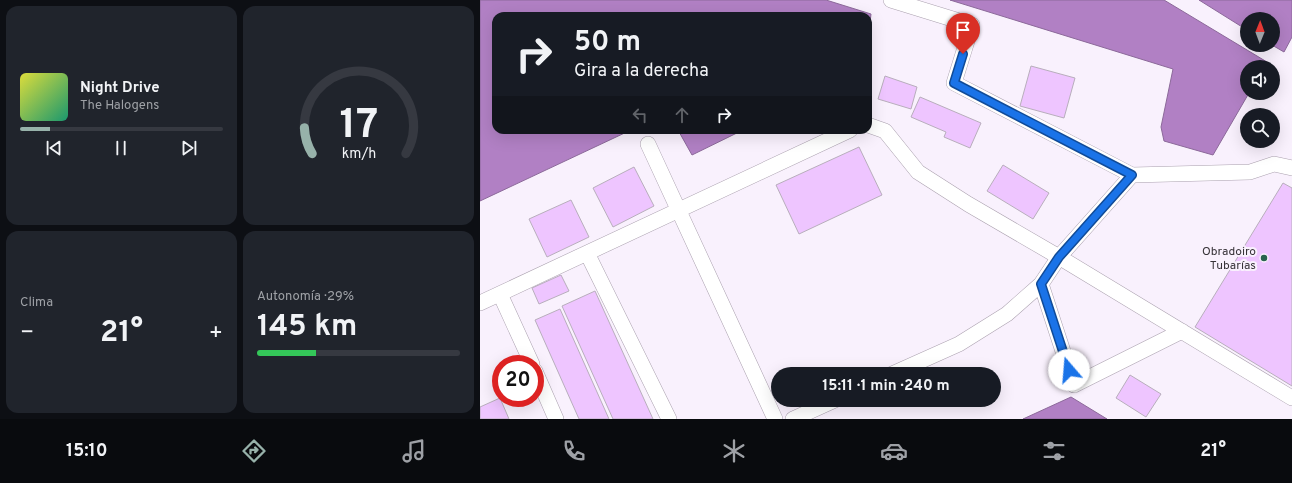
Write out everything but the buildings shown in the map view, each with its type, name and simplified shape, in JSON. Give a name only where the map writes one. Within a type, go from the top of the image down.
[{"type":"lane","points":[[891,0],[972,25],[954,83],[1132,175],[1250,172],[1274,164],[1292,168]]},
{"type":"lane","points":[[872,126],[885,131],[918,172],[968,204],[1059,257],[1292,398]]},
{"type":"lane","points":[[480,303],[842,134]]},
{"type":"lane","points":[[648,144],[680,210],[775,419]]},
{"type":"lane","points":[[908,367],[959,344],[1007,314],[1041,284],[1059,257],[1132,175]]},
{"type":"lane","points":[[587,253],[669,419]]},
{"type":"lane","points":[[1041,284],[1074,385],[1182,331]]},
{"type":"lane","points":[[500,294],[528,355]]},
{"type":"lane","points":[[544,392],[556,419]]},
{"type":"lane","points":[[793,419],[820,407]]},
{"type":"shaded area","points":[[480,0],[826,0],[865,12],[492,12],[492,134],[622,134],[480,201]]},
{"type":"shaded area","points":[[950,0],[1164,0],[1240,46],[1240,52],[1250,52],[1264,60],[1240,60],[1240,100],[1245,100],[1213,155],[1164,141],[1161,127],[1173,69]]},
{"type":"shaded area","points":[[1199,0],[1292,0],[1292,37],[1284,52],[1280,50],[1280,12],[1240,12],[1240,26]]},
{"type":"shaded area","points":[[680,134],[735,134],[692,155]]},
{"type":"shaded area","points":[[1071,397],[1107,419],[1023,419]]},
{"type":"place","name":"Obradoiro Tubarías","points":[[1264,258]]},
{"type":"route","points":[[963,54],[954,83],[1132,175],[1059,257],[1041,284],[1069,370]]}]
